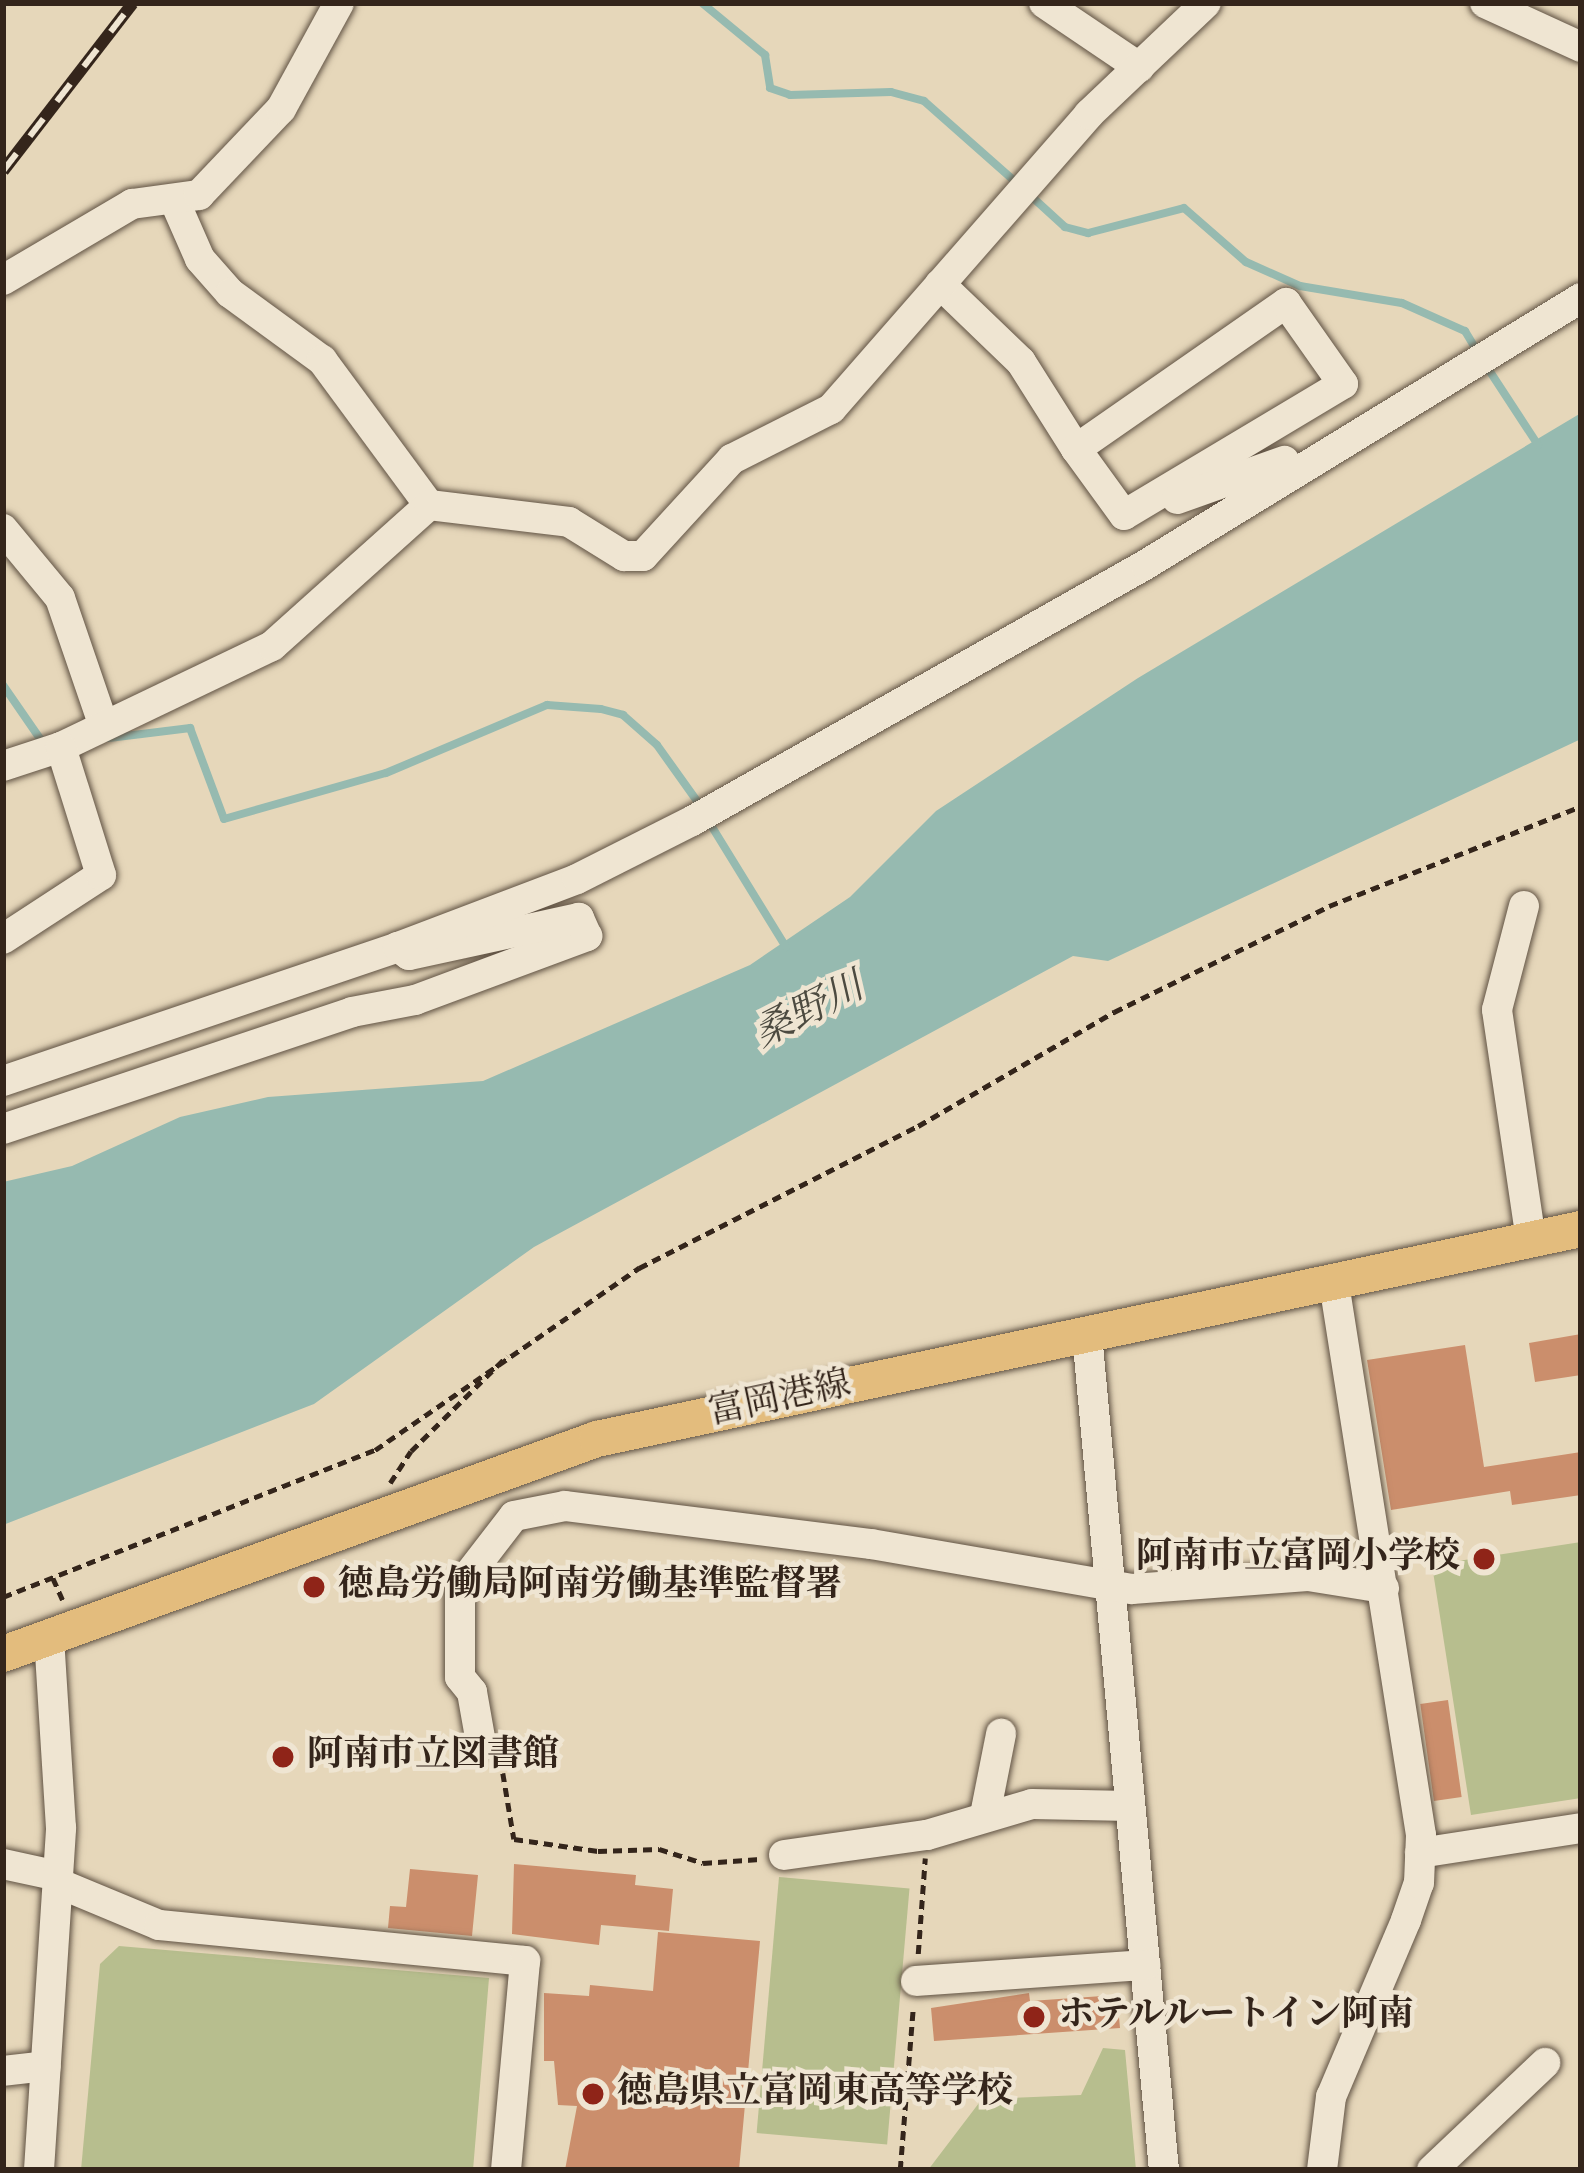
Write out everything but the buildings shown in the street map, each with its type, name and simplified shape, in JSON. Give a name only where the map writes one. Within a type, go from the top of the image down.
[{"type":"main road","name":"富岡港線","points":[[3,1654],[58,1624],[597,1439],[1581,1228]]},
{"type":"street","points":[[3,280],[132,204],[175,202],[199,195],[281,109],[339,3]]},
{"type":"street","points":[[1044,3],[1139,67]]},
{"type":"street","points":[[175,202],[200,260],[230,293],[322,360],[429,505],[569,522],[624,556],[643,556],[733,459],[831,409],[1023,191],[1139,67],[1207,3]]},
{"type":"street","points":[[1485,3],[1581,47]]},
{"type":"street","points":[[940,284],[1021,362],[1076,449],[1124,515],[1343,384],[1286,303],[1076,449]]},
{"type":"street","points":[[3,1081],[398,947],[577,880],[692,821],[1145,565],[1581,298]]},
{"type":"street","points":[[1153,500],[1176,500],[1289,459],[1311,461]]},
{"type":"street","points":[[3,766],[61,747],[102,721],[272,646],[429,505]]},
{"type":"street","points":[[3,529],[60,598],[102,721]]},
{"type":"street","points":[[3,939],[101,875],[61,747]]},
{"type":"street","points":[[1524,906],[1497,1010],[1531,1240]]},
{"type":"street","points":[[3,1129],[352,1012],[415,1000],[586,936],[579,918],[410,955],[398,947]]},
{"type":"street","points":[[1322,2170],[1330,2096],[1406,1920],[1420,1853],[1384,1588],[1334,1283]]},
{"type":"street","points":[[1087,1334],[1164,2170]]},
{"type":"street","points":[[480,1476],[514,1516]]},
{"type":"street","points":[[482,1743],[472,1692],[460,1677],[460,1586],[514,1516],[565,1506],[871,1544],[1111,1586],[1252,1586],[1308,1576],[1384,1588]]},
{"type":"street","points":[[39,2170],[58,1880],[58,1624]]},
{"type":"street","points":[[985,1816],[1001,1734]]},
{"type":"street","points":[[784,1855],[927,1834],[1032,1804],[1130,1806]]},
{"type":"street","points":[[1420,1853],[1581,1828]]},
{"type":"street","points":[[3,1864],[58,1880],[159,1925],[525,1961],[506,2170]]},
{"type":"street","points":[[916,1981],[1145,1965]]},
{"type":"street","points":[[1432,2170],[1545,2063]]},
{"type":"street","points":[[3,2071],[46,2066]]},
{"type":"path","points":[[3,1597],[356,1460],[639,1268],[918,1126],[1244,945],[1581,806]]},
{"type":"path","points":[[374,1514],[410,1451],[503,1367],[508,1353]]},
{"type":"path","points":[[53,1578],[58,1624]]},
{"type":"path","points":[[503,1773],[514,1839],[598,1851],[659,1849],[724,1865],[784,1855]]},
{"type":"green space","points":[[1581,1542],[1581,1798],[1471,1815],[1432,1565]]},
{"type":"green space","points":[[779,1877],[910,1888],[887,2144],[757,2133]]},
{"type":"green space","points":[[119,1946],[489,1978],[473,2170],[81,2170],[100,1964]]},
{"type":"green space","points":[[1103,2048],[1125,2050],[1136,2170],[928,2170],[982,2099],[1081,2095]]},
{"type":"water","name":"桑野川","points":[[1581,413],[1581,739],[1108,961],[1073,956],[534,1247],[314,1404],[3,1525],[3,1182],[72,1166],[180,1117],[268,1097],[483,1081],[750,965],[850,897],[936,811],[1138,678]]},
{"type":"waterway","points":[[702,3],[765,55],[770,88],[790,95],[891,92],[924,101],[1020,186]]},
{"type":"waterway","points":[[1031,196],[1065,227],[1088,233],[1184,208],[1246,262],[1300,286],[1402,303],[1465,331],[1479,354]]},
{"type":"waterway","points":[[1487,367],[1538,445]]},
{"type":"waterway","points":[[3,685],[43,743]]},
{"type":"waterway","points":[[109,738],[190,728],[224,819],[386,773],[547,705],[601,709],[623,715],[657,745],[702,808]]},
{"type":"waterway","points":[[709,822],[786,947]]},
{"type":"railway","points":[[3,171],[133,3]]},
{"type":"place","name":"阿南市立富岡小学校","points":[[1484,1559]]},
{"type":"place","name":"徳島労働局阿南労働基準監督署","points":[[314,1587]]},
{"type":"place","name":"阿南市立図書館","points":[[283,1757]]},
{"type":"place","name":"ホテルルートイン阿南","points":[[1034,2017]]},
{"type":"place","name":"徳島県立富岡東高等学校","points":[[593,2094]]}]
